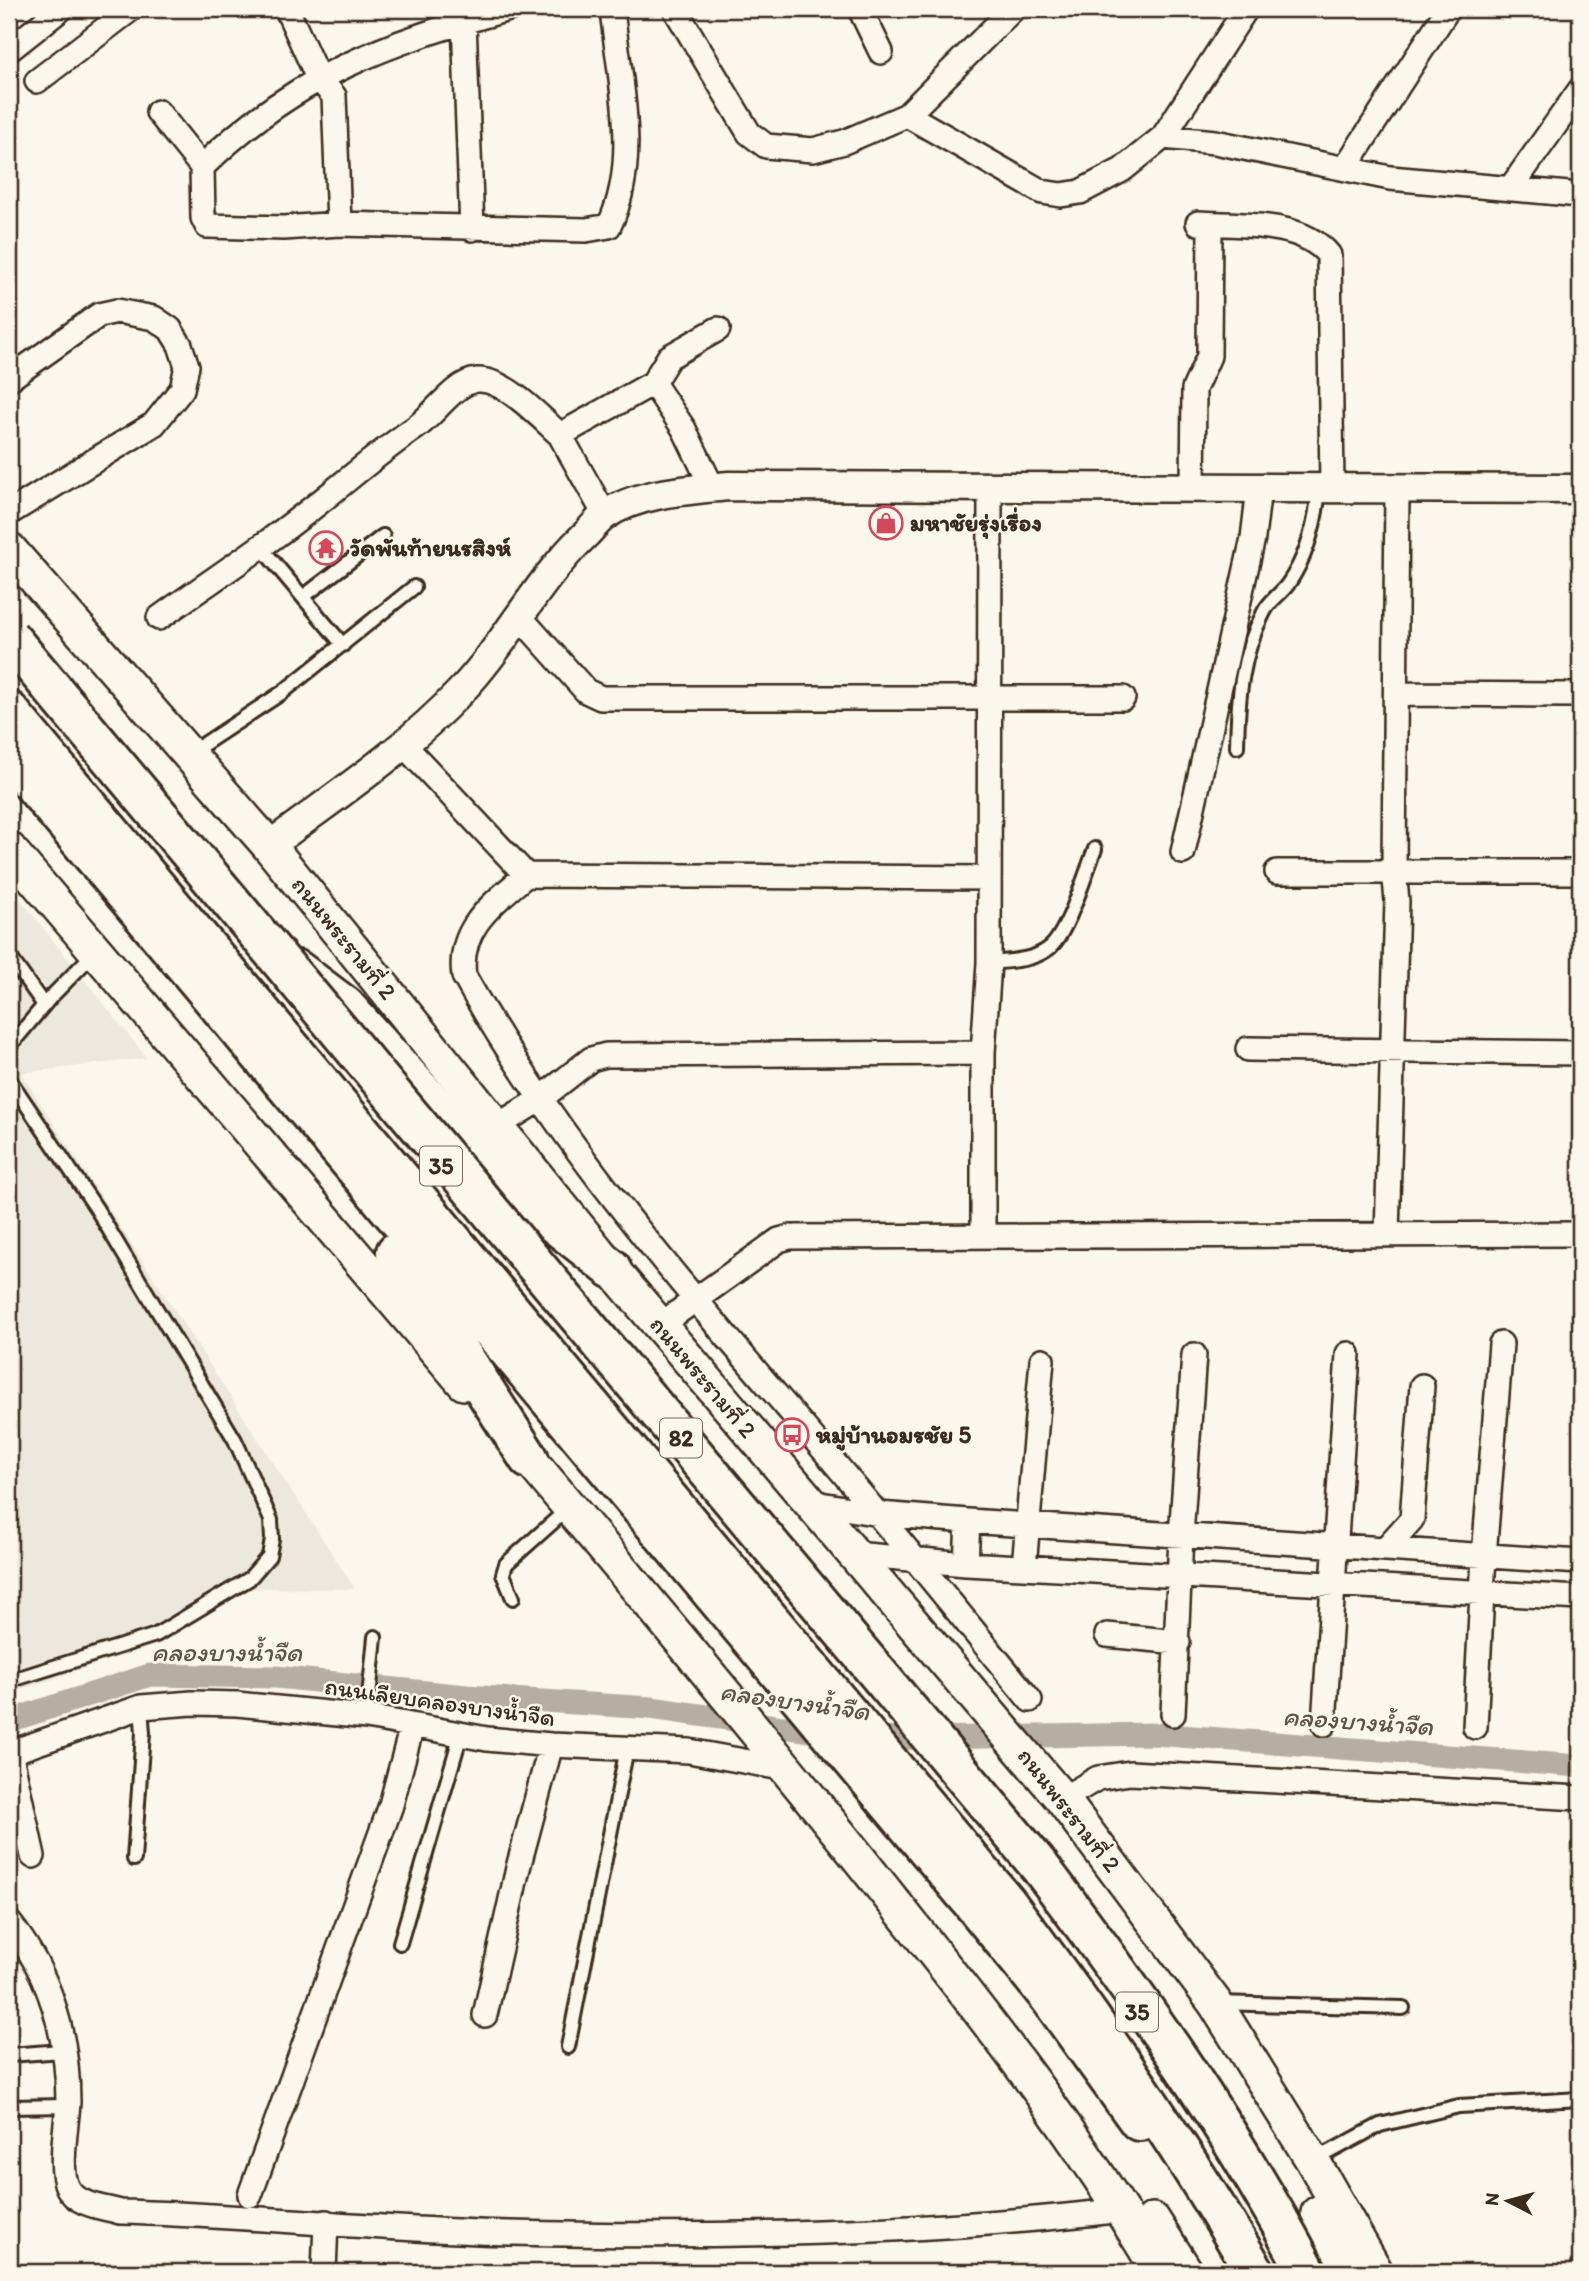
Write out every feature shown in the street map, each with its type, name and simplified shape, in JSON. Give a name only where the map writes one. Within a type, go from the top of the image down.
[{"type":"highway","name":"82","points":[[9,637],[1040,1867],[1098,1943],[1169,2046],[1247,2167],[1309,2272]]},
{"type":"highway","name":"35","points":[[9,652],[947,1763],[1057,1897],[1250,2175],[1309,2272]]},
{"type":"highway","name":"82","points":[[9,711],[1006,1902],[1138,2082],[1255,2272]]},
{"type":"highway","name":"35","points":[[9,756],[1050,1998],[1121,2095],[1236,2272]]},
{"type":"highway","points":[[271,964],[303,972],[345,1006],[508,1186],[611,1268]]},
{"type":"highway","points":[[232,1022],[412,1275],[529,1460]]},
{"type":"main road","name":"ถนนพระรามที่ 2","points":[[9,549],[269,846],[611,1268],[1041,1772],[1162,1929],[1214,2003],[1313,2161],[1376,2272]]},
{"type":"main road","points":[[9,849],[570,1507],[780,1760],[998,2032],[1080,2122],[1120,2172],[1186,2272]]},
{"type":"main road","points":[[1162,1929],[1349,2272]]},
{"type":"main road","points":[[998,2032],[1122,2210],[1158,2272]]},
{"type":"street","points":[[9,50],[61,9]]},
{"type":"street","points":[[37,80],[131,9]]},
{"type":"street","points":[[202,167],[227,142],[318,78],[462,15],[509,9]]},
{"type":"street","points":[[158,112],[202,167],[203,218],[207,226],[284,228],[339,224],[586,230],[609,226],[621,202],[627,153],[612,9]]},
{"type":"street","points":[[675,9],[749,134],[766,146],[813,149],[844,142],[907,115],[1013,9]]},
{"type":"street","points":[[860,9],[881,52]]},
{"type":"street","points":[[907,115],[1042,192],[1061,195],[1080,192],[1122,170],[1163,137],[1246,9]]},
{"type":"street","points":[[1345,168],[1448,9]]},
{"type":"street","points":[[289,13],[318,78],[334,96],[339,224]]},
{"type":"street","points":[[462,15],[472,229]]},
{"type":"street","points":[[1510,189],[1580,90]]},
{"type":"street","points":[[1163,137],[1215,142],[1390,177],[1580,195]]},
{"type":"street","points":[[1194,487],[1194,389],[1209,356],[1204,223],[1276,228],[1310,239],[1329,255],[1326,488]]},
{"type":"street","points":[[9,379],[99,315],[117,311],[154,318],[170,329],[180,345],[187,366],[182,389],[154,424],[9,513]]},
{"type":"street","points":[[560,435],[653,383],[669,357],[718,329]]},
{"type":"street","points":[[159,618],[261,546],[426,420],[465,383],[474,380],[484,380],[516,395],[560,435],[605,515]]},
{"type":"street","points":[[653,383],[684,429],[712,487]]},
{"type":"street","points":[[269,846],[403,744],[460,693],[520,617],[536,591],[573,547],[605,515],[634,502],[712,487],[1580,489]]},
{"type":"street","points":[[983,1234],[983,1053],[989,963],[990,487]]},
{"type":"street","points":[[1183,852],[1253,538],[1259,488]]},
{"type":"street","points":[[1387,1234],[1397,901],[1394,870],[1396,488]]},
{"type":"street","points":[[520,617],[586,691],[601,698],[1123,698]]},
{"type":"street","points":[[1396,694],[1580,695]]},
{"type":"street","points":[[403,744],[526,875]]},
{"type":"street","points":[[1277,872],[1580,872]]},
{"type":"street","points":[[989,878],[526,875],[478,918],[461,957],[464,975],[471,988],[539,1100],[696,1301],[879,1514],[1030,1700]]},
{"type":"street","points":[[1248,1049],[1394,1053],[1580,1053]]},
{"type":"street","points":[[497,1126],[539,1100],[591,1059],[606,1055],[983,1053]]},
{"type":"street","points":[[660,1325],[779,1240],[790,1237],[983,1234],[1580,1234]]},
{"type":"street","points":[[1475,1727],[1484,1556],[1501,1344]]},
{"type":"street","points":[[1173,1714],[1181,1536],[1194,1354]]},
{"type":"street","points":[[1324,1724],[1348,1354]]},
{"type":"street","points":[[1024,1567],[1042,1360]]},
{"type":"street","points":[[1385,1549],[1412,1519],[1422,1386]]},
{"type":"street","points":[[809,1502],[879,1514],[968,1521],[1580,1562]]},
{"type":"street","points":[[966,1564],[968,1521]]},
{"type":"street","points":[[854,1554],[966,1564],[1580,1598]]},
{"type":"street","points":[[1107,1635],[1178,1642]]},
{"type":"street","name":"ถนนเลียบคลองบางน้ำจืด","points":[[9,1753],[141,1707],[237,1703],[368,1708],[412,1726],[551,1745],[689,1751],[780,1760]]},
{"type":"street","points":[[250,2195],[391,1805],[412,1726]]},
{"type":"street","points":[[485,2015],[518,1868],[551,1745]]},
{"type":"street","points":[[9,1753],[33,1856]]},
{"type":"street","points":[[1062,1799],[1098,1778],[1130,1773],[1580,1798]]},
{"type":"street","points":[[9,1922],[41,1968],[53,1997],[67,2106],[64,2176],[68,2189],[78,2199],[120,2212],[509,2233],[775,2233],[1052,2218],[1122,2210]]},
{"type":"street","points":[[324,2272],[326,2222]]},
{"type":"lane","points":[[1237,747],[1238,694],[1248,645],[1265,608],[1288,584],[1307,547],[1326,488]]},
{"type":"lane","points":[[303,597],[383,536]]},
{"type":"lane","points":[[261,546],[342,645]]},
{"type":"lane","points":[[188,754],[283,692],[414,587]]},
{"type":"lane","points":[[989,963],[1027,959],[1050,949],[1074,906],[1095,849]]},
{"type":"lane","points":[[10,1043],[97,950]]},
{"type":"lane","points":[[9,956],[44,1005]]},
{"type":"lane","points":[[9,1079],[96,1208],[235,1440],[271,1520],[272,1539],[269,1556],[249,1579],[156,1635],[9,1681]]},
{"type":"lane","points":[[513,1598],[503,1574],[506,1564],[570,1507]]},
{"type":"lane","points":[[368,1708],[375,1637]]},
{"type":"lane","points":[[134,1859],[143,1733],[141,1707]]},
{"type":"lane","points":[[400,1943],[461,1734]]},
{"type":"lane","points":[[568,2047],[626,1748]]},
{"type":"lane","points":[[1214,2003],[1403,2008]]},
{"type":"lane","points":[[9,2055],[62,2051]]},
{"type":"lane","points":[[1313,2161],[1380,2125],[1459,2106],[1580,2099]]},
{"type":"lane","points":[[9,2107],[67,2106]]},
{"type":"shaded area","points":[[9,885],[147,1058],[21,1073],[355,1589],[245,1588],[165,1640],[9,1694]]},
{"type":"waterway","name":"คลองบางน้ำจืด","points":[[9,1721],[150,1675],[276,1677],[466,1696],[651,1708],[832,1734]]},
{"type":"waterway","name":"คลองบางน้ำจืด","points":[[866,1739],[1154,1734],[1580,1766]]},
{"type":"place","name":"มหาชัยรุ่งเรื่อง","points":[[886,523]]},
{"type":"place","name":"วัดพันท้ายนรสิงห์","points":[[326,548]]},
{"type":"place","name":"หมู่บ้านอมรชัย 5","points":[[792,1435]]}]
